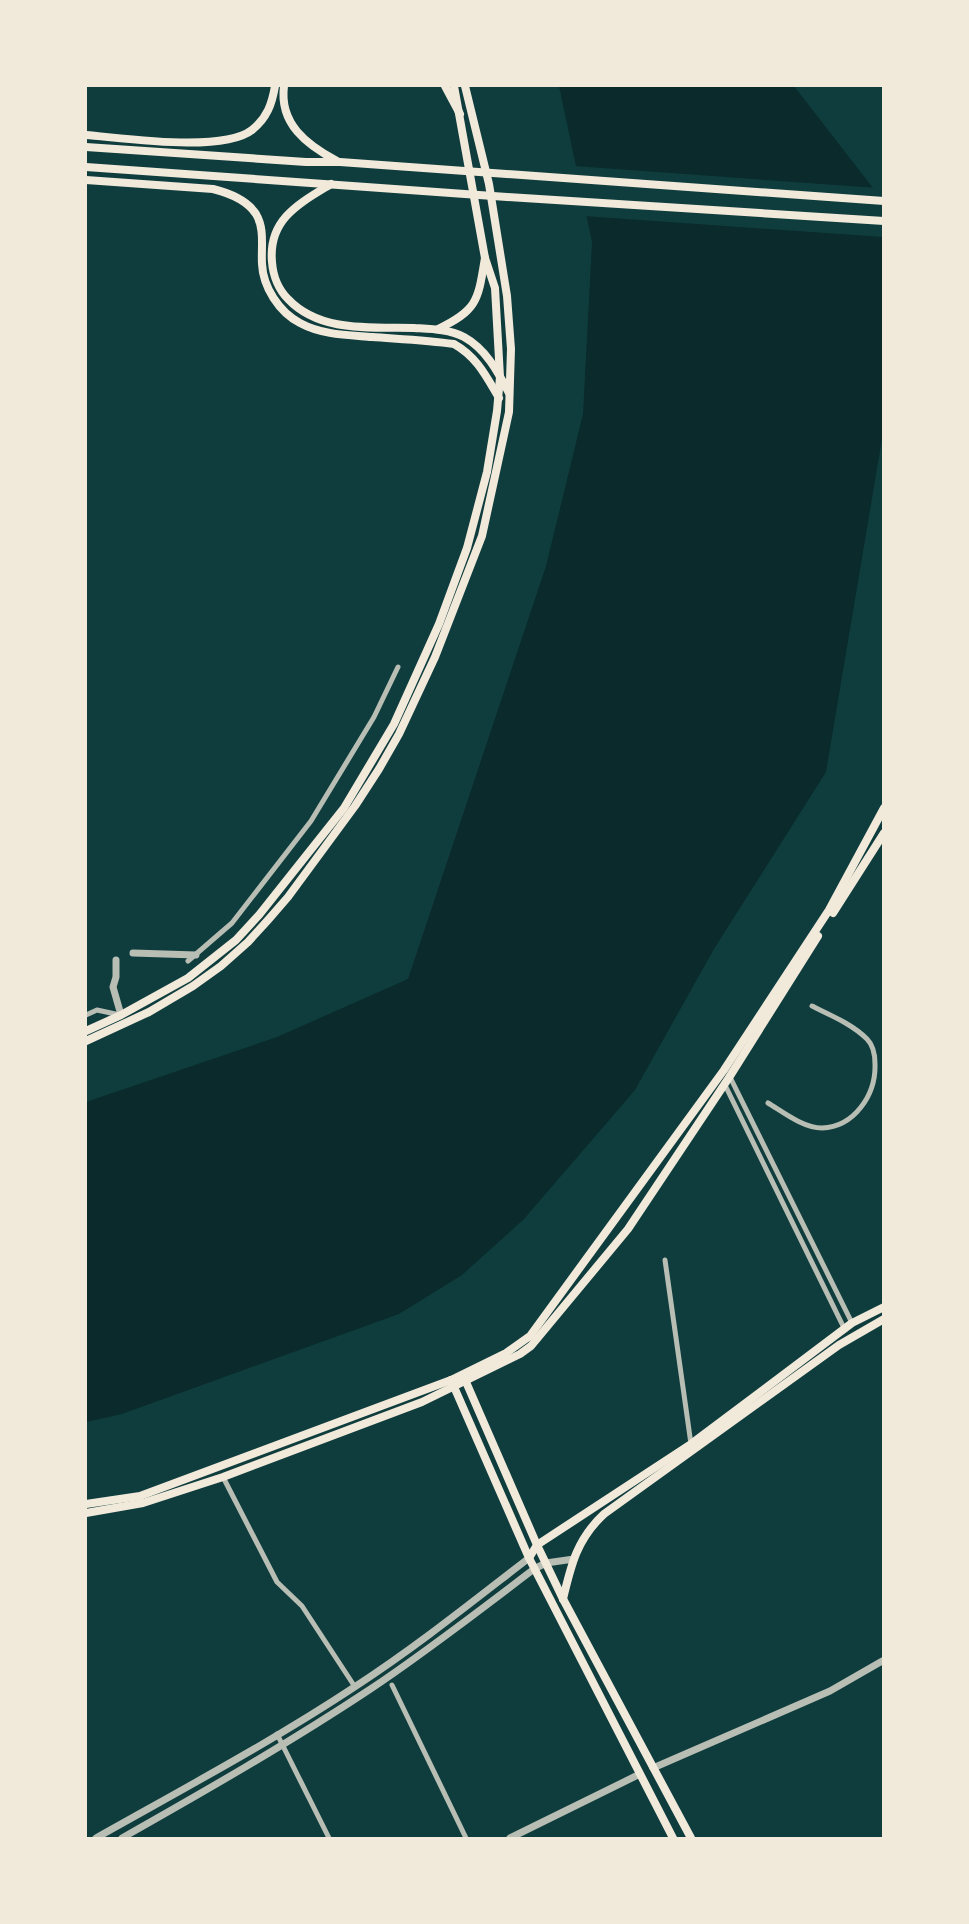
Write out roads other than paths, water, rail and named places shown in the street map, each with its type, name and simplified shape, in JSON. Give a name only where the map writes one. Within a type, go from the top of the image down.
[{"type":"main road","points":[[86,135],[198,143],[235,138],[250,131],[262,119],[271,105],[275,86]]},
{"type":"main road","points":[[284,86],[286,111],[293,128],[318,151],[340,162]]},
{"type":"main road","points":[[445,86],[460,114]]},
{"type":"main road","points":[[86,1031],[121,1015],[188,978],[236,940],[259,915],[344,808],[394,724],[439,624],[467,548],[479,505],[487,472],[499,398],[500,377],[495,288],[485,258],[454,86]]},
{"type":"main road","points":[[86,1041],[193,986],[248,942],[288,897],[355,806],[399,734],[435,657],[482,536],[509,412],[510,393],[511,350],[507,296],[489,184],[465,86]]},
{"type":"main road","points":[[86,147],[306,162],[340,162],[884,201]]},
{"type":"main road","points":[[86,166],[884,221]]},
{"type":"main road","points":[[86,180],[213,189],[229,193],[256,214],[262,230],[262,267],[267,286],[288,315],[308,326],[336,334],[454,344],[468,351],[482,368],[499,398]]},
{"type":"main road","points":[[332,184],[300,202],[289,212],[276,233],[272,262],[275,279],[284,295],[296,308],[332,324],[438,329],[463,336],[488,358],[510,393]]},
{"type":"main road","points":[[438,329],[460,318],[474,304],[480,290],[485,258]]},
{"type":"main road","points":[[86,1504],[140,1496],[453,1383],[520,1354],[531,1346],[628,1229],[829,910],[884,808]]},
{"type":"main road","points":[[727,1073],[884,833]]},
{"type":"main road","points":[[464,1378],[531,1336],[722,1081]]},
{"type":"main road","points":[[529,1558],[537,1545],[691,1444],[852,1323],[884,1307]]},
{"type":"main road","points":[[563,1599],[574,1559],[586,1532],[604,1514],[829,1351],[884,1318]]},
{"type":"main road","points":[[464,1378],[563,1599],[692,1839]]},
{"type":"main road","points":[[86,1513],[144,1503],[223,1478],[422,1402],[453,1383]]},
{"type":"main road","points":[[453,1383],[534,1569],[673,1839]]},
{"type":"main road","points":[[575,1520],[586,1532]]},
{"type":"street","points":[[188,961],[232,923],[311,821],[375,717],[398,667]]},
{"type":"street","points":[[133,953],[196,955]]},
{"type":"street","points":[[86,1015],[97,1010],[121,1015],[113,987],[116,977],[116,960]]},
{"type":"street","points":[[768,1103],[801,1122],[820,1128],[837,1126],[864,1104],[872,1090],[875,1051],[868,1039],[842,1021],[812,1006]]},
{"type":"street","points":[[727,1073],[852,1323]]},
{"type":"street","points":[[722,1081],[845,1330]]},
{"type":"street","points":[[665,1260],[691,1444]]},
{"type":"street","points":[[223,1478],[277,1582],[302,1606],[355,1687]]},
{"type":"street","points":[[96,1839],[355,1687],[424,1640],[529,1558]]},
{"type":"street","points":[[122,1839],[368,1691],[534,1569],[546,1563],[574,1559]]},
{"type":"street","points":[[653,1768],[830,1691],[884,1660]]},
{"type":"street","points":[[392,1685],[466,1839]]},
{"type":"street","points":[[277,1734],[329,1839]]},
{"type":"street","points":[[510,1839],[640,1774]]},
{"type":"water","points":[[559,86],[794,86],[883,201],[883,433],[826,772],[714,949],[635,1090],[524,1219],[462,1275],[399,1314],[122,1414],[86,1422],[86,1102],[277,1037],[408,979],[546,566],[583,414],[592,242]]}]
